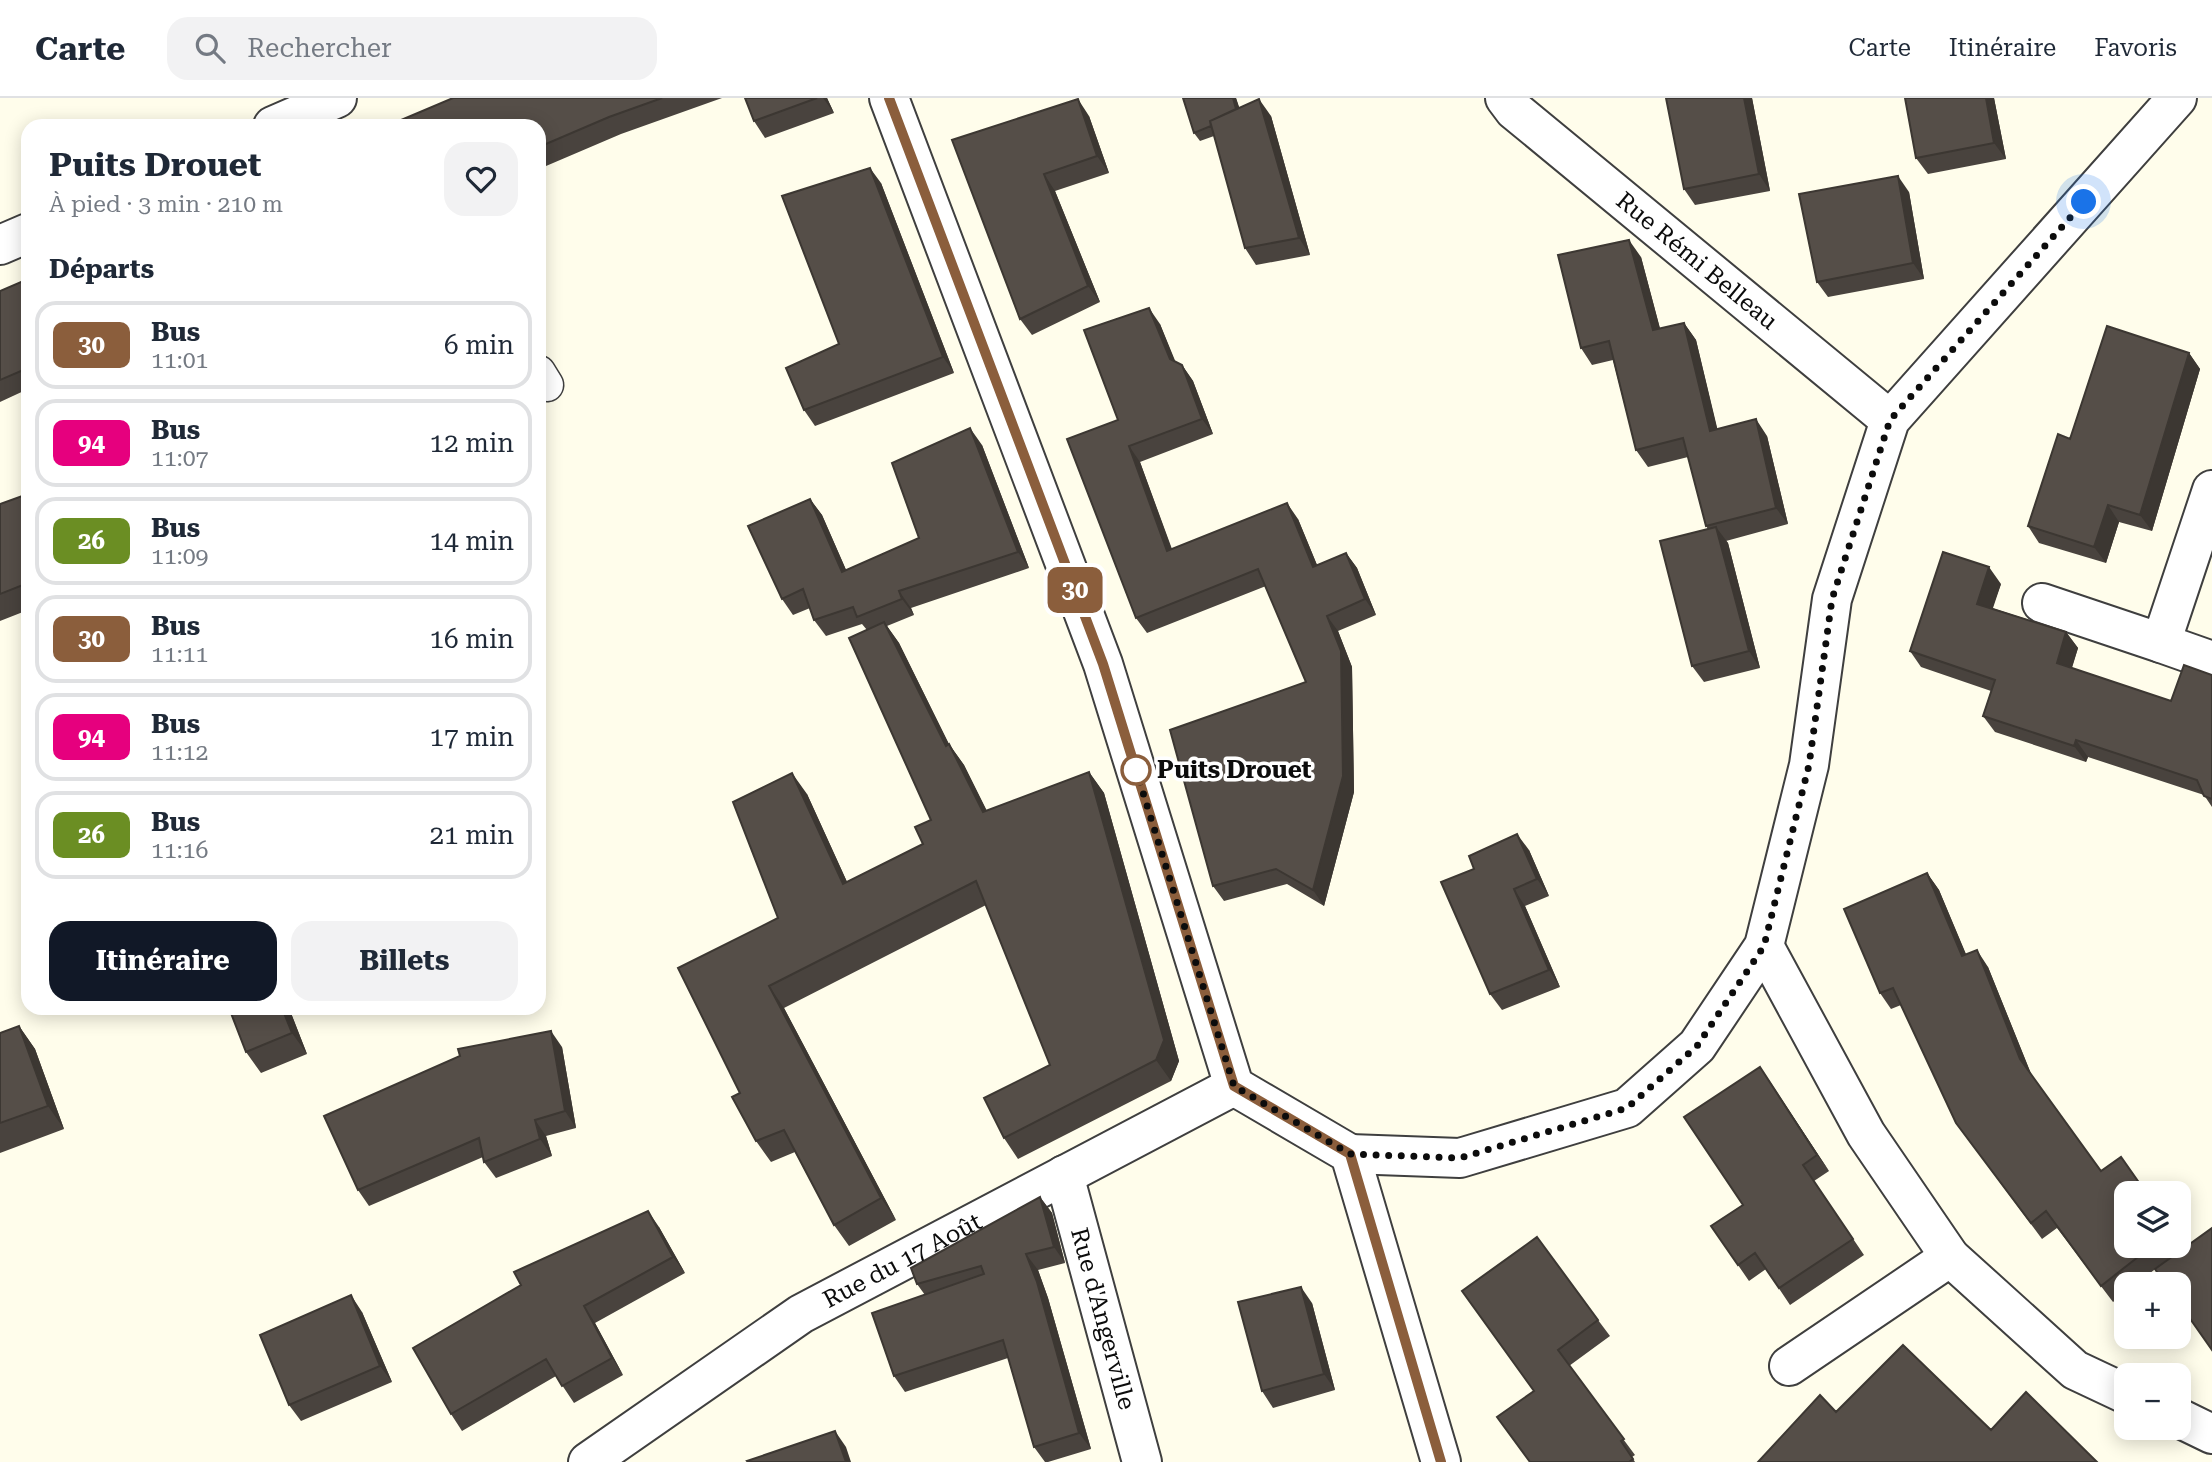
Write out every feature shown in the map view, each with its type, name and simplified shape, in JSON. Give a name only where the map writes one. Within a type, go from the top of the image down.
[{"type":"street","points":[[289,119],[337,98]]},
{"type":"street","points":[[889,98],[1103,664],[1234,1086],[1350,1154],[1460,1158],[1627,1108],[1697,1046],[1764,946],[1809,765],[1832,599],[1890,420],[2173,99]]},
{"type":"street","name":"Rue Rémi Belleau","points":[[1505,98],[1524,119],[1890,420]]},
{"type":"street","points":[[0,245],[21,236]]},
{"type":"street","points":[[2161,643],[2212,490]]},
{"type":"street","points":[[2042,603],[2212,661]]},
{"type":"street","points":[[1764,946],[1866,1134],[1950,1257],[2075,1370],[2114,1388]]},
{"type":"street","name":"Rue du 17 Août","points":[[588,1462],[801,1314],[1234,1086]]},
{"type":"street","points":[[1350,1154],[1441,1462]]},
{"type":"street","name":"Rue d'Angerville","points":[[1065,1175],[1142,1462]]},
{"type":"street","points":[[1789,1366],[1950,1257]]},
{"type":"street","points":[[2191,1424],[2212,1434]]},
{"type":"building","points":[[453,98],[662,98],[546,144],[546,119],[404,119]]},
{"type":"building","points":[[745,98],[817,98],[754,121]]},
{"type":"building","points":[[1183,98],[1233,98],[1236,109],[1210,121],[1211,126],[1194,133]]},
{"type":"building","points":[[1666,98],[1744,98],[1759,174],[1684,189]]},
{"type":"building","points":[[1905,98],[1986,98],[1994,143],[1916,158]]},
{"type":"building","points":[[1078,99],[1097,156],[1044,174],[1088,286],[1020,319],[952,140]]},
{"type":"building","points":[[1259,99],[1299,238],[1245,248],[1210,121]]},
{"type":"building","points":[[870,168],[943,357],[804,410],[786,368],[839,344],[782,196]]},
{"type":"building","points":[[1898,176],[1913,263],[1817,282],[1799,194]]},
{"type":"building","points":[[1629,240],[1653,330],[1684,323],[1710,431],[1756,419],[1776,508],[1706,526],[1683,438],[1636,450],[1609,341],[1581,348],[1558,255]]},
{"type":"building","points":[[21,282],[21,371],[0,380],[0,291]]},
{"type":"building","points":[[1149,308],[1170,359],[1182,365],[1202,419],[1129,446],[1167,551],[1287,503],[1313,567],[1346,553],[1365,599],[1327,616],[1341,651],[1343,776],[1313,890],[1276,869],[1213,886],[1170,730],[1306,682],[1258,569],[1136,618],[1067,439],[1118,420],[1084,330]]},
{"type":"building","points":[[2107,326],[2189,353],[2140,515],[2108,505],[2094,547],[2028,526],[2058,434],[2070,439]]},
{"type":"building","points":[[970,428],[1018,552],[899,591],[902,599],[857,617],[853,607],[814,620],[803,589],[782,599],[748,526],[810,499],[842,572],[919,538],[892,463]]},
{"type":"building","points":[[21,496],[21,586],[0,594],[0,504]]},
{"type":"building","points":[[1716,527],[1749,651],[1692,666],[1660,541]]},
{"type":"building","points":[[1943,552],[1989,567],[1977,604],[2066,632],[2057,663],[2171,701],[2184,665],[2212,675],[2212,799],[2204,796],[2197,780],[2076,740],[2074,746],[1983,716],[1995,680],[1910,651]]},
{"type":"building","points":[[884,622],[946,746],[949,744],[983,812],[1089,772],[1164,1040],[1156,1060],[1004,1138],[984,1098],[1050,1065],[976,881],[769,986],[881,1198],[834,1225],[784,1130],[756,1141],[732,1097],[740,1093],[678,968],[778,918],[733,802],[792,773],[843,884],[923,844],[915,827],[931,820],[849,638]]},
{"type":"building","points":[[1517,834],[1537,879],[1514,889],[1549,970],[1490,994],[1441,882],[1474,869],[1469,856]]},
{"type":"building","points":[[1927,873],[1962,956],[1977,950],[2020,1059],[2101,1171],[2121,1157],[2138,1181],[2114,1181],[2114,1258],[2137,1258],[2119,1272],[2114,1272],[2114,1276],[2101,1286],[2046,1211],[2031,1223],[1956,1123],[1893,988],[1880,993],[1844,909]]},
{"type":"building","points":[[232,1015],[285,1015],[292,1033],[246,1052]]},
{"type":"building","points":[[19,1026],[48,1106],[0,1123],[0,1033]]},
{"type":"building","points":[[551,1031],[565,1111],[535,1120],[540,1139],[484,1162],[479,1138],[358,1190],[324,1116],[460,1056],[458,1049]]},
{"type":"building","points":[[1760,1067],[1817,1155],[1803,1165],[1853,1239],[1779,1288],[1755,1253],[1738,1265],[1711,1226],[1743,1205],[1684,1117]]},
{"type":"building","points":[[1040,1197],[1054,1247],[1026,1254],[1037,1282],[1079,1433],[1034,1447],[1003,1340],[894,1376],[872,1313],[984,1274],[981,1266],[917,1284],[911,1268]]},
{"type":"building","points":[[648,1211],[673,1257],[584,1306],[612,1358],[562,1386],[546,1359],[451,1414],[413,1348],[521,1285],[514,1272]]},
{"type":"building","points":[[2212,1228],[2212,1350],[2191,1320],[2191,1272],[2157,1272],[2155,1269],[2170,1258],[2191,1258],[2191,1243]]},
{"type":"building","points":[[1537,1237],[1598,1320],[1558,1350],[1624,1439],[1621,1441],[1633,1459],[1629,1462],[1530,1462],[1497,1417],[1534,1391],[1462,1291]]},
{"type":"building","points":[[1301,1287],[1324,1374],[1262,1391],[1238,1302]]},
{"type":"building","points":[[351,1295],[380,1366],[289,1405],[260,1335]]},
{"type":"building","points":[[1903,1345],[1991,1430],[2026,1392],[2097,1462],[1758,1462],[1820,1395],[1836,1412]]},
{"type":"building","points":[[835,1431],[846,1462],[747,1461]]},
{"type":"bus line","name":"30","points":[[889,98],[1103,664],[1234,1086],[1350,1154],[1441,1462]]},
{"type":"place","name":"Puits Drouet","points":[[1136,770]]},
{"type":"route","points":[[1136,770],[1234,1086],[1350,1154],[1460,1158],[1627,1108],[1697,1046],[1764,946],[1809,765],[1832,599],[1890,420],[2084,202]]}]
